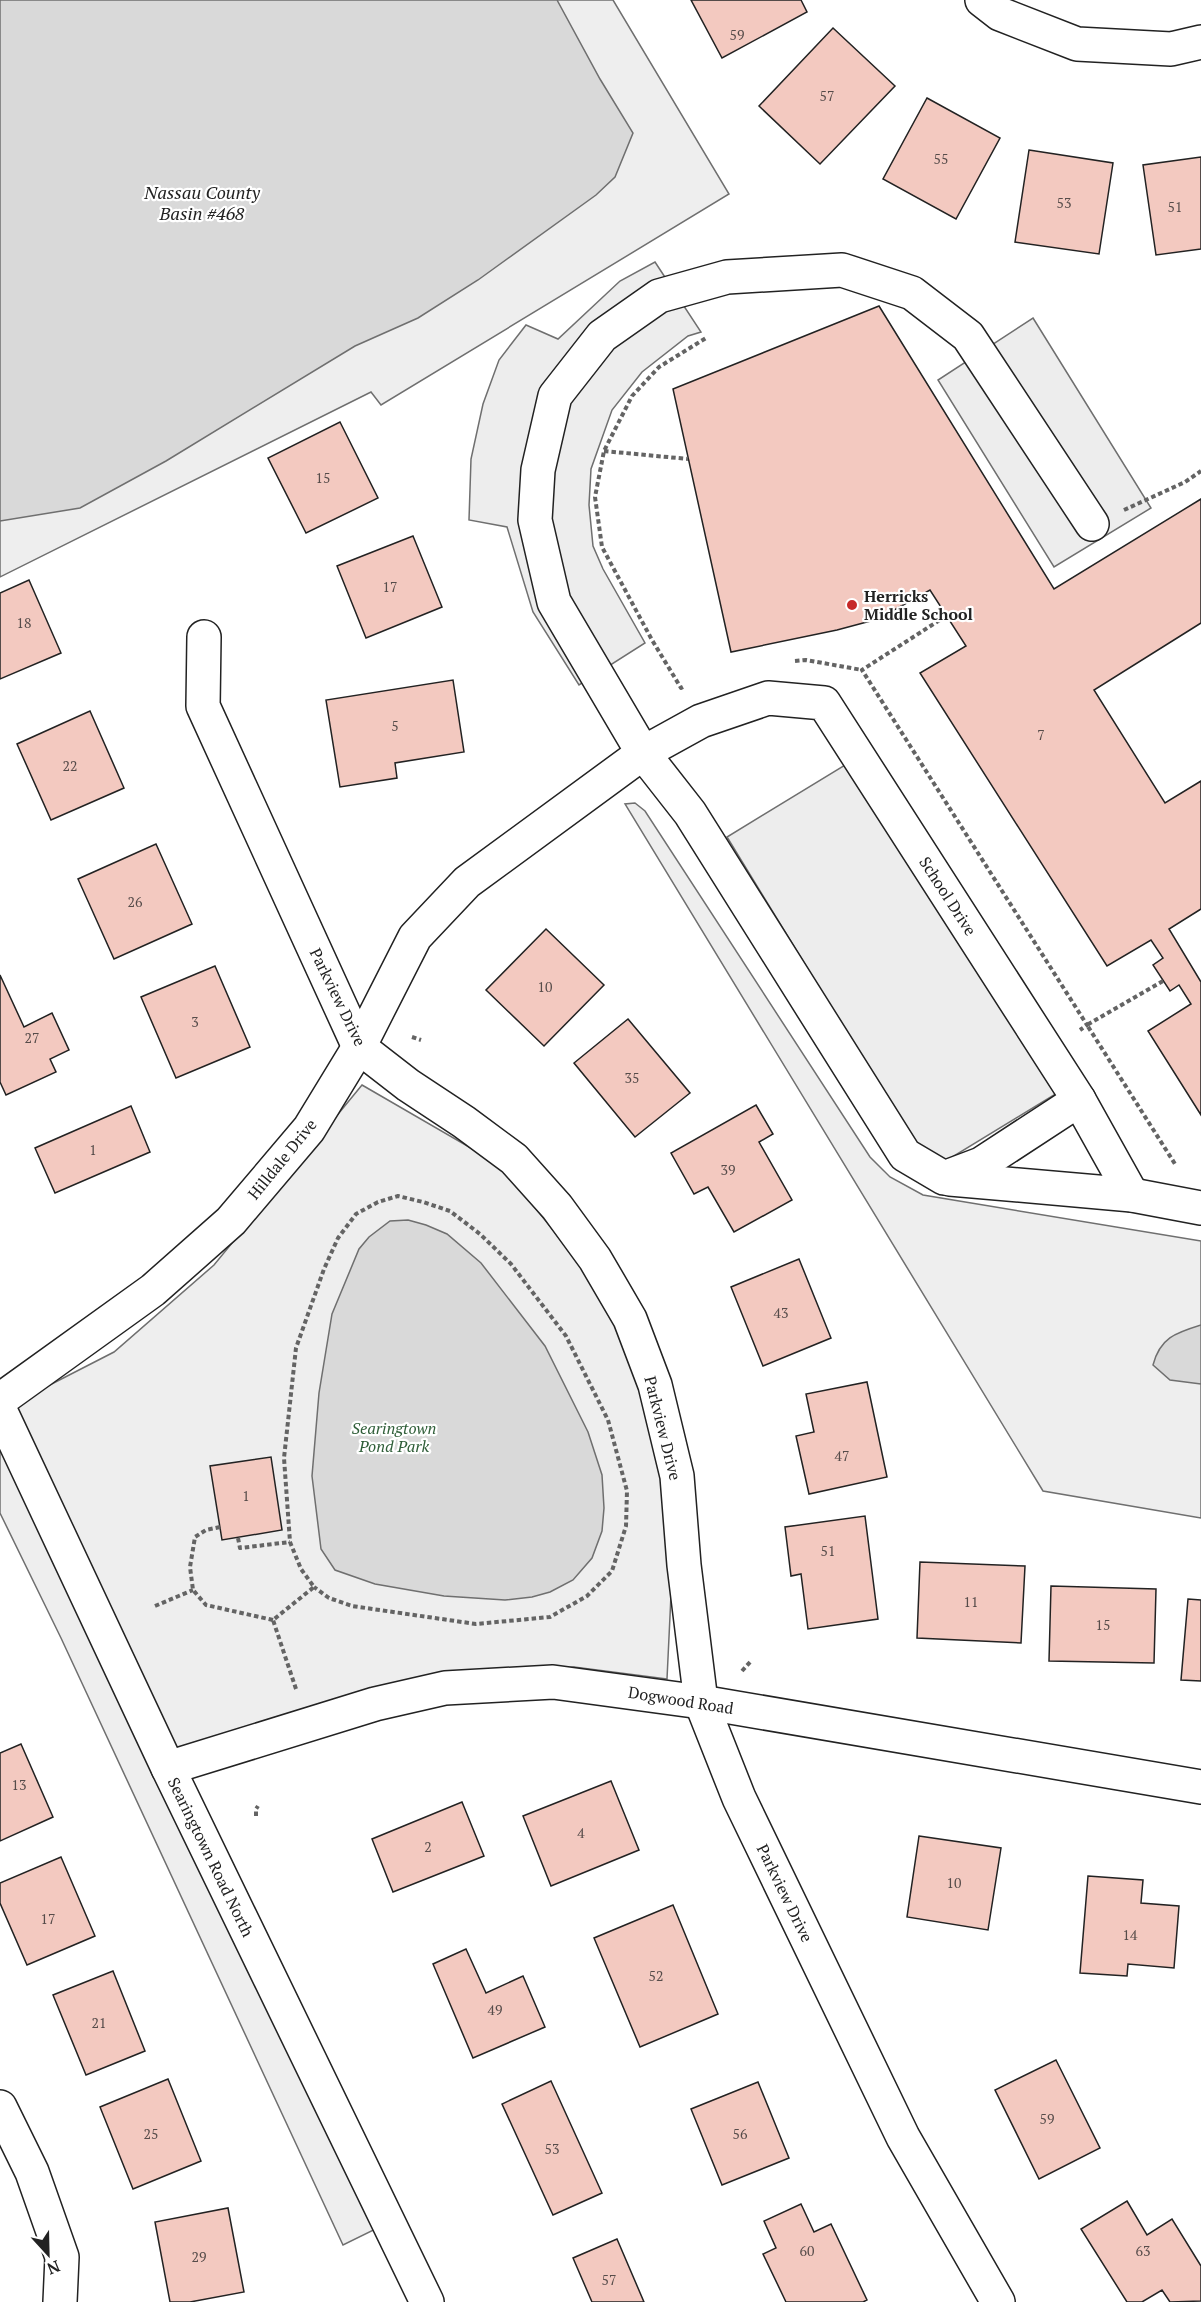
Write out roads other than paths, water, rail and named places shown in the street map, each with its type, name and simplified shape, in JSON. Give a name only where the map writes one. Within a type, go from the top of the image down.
[{"type":"street","points":[[982,0],[1000,14],[1077,44],[1171,49],[1201,42]]},
{"type":"street","points":[[1092,524],[968,336],[912,293],[842,270],[727,277],[658,296],[602,336],[555,396],[538,470],[535,520],[554,602],[644,753],[690,813],[905,1155],[944,1178],[1132,1195],[1201,1208]]},
{"type":"street","name":"Parkview Drive","points":[[204,637],[203,706],[359,1047],[408,1085],[514,1159],[557,1207],[596,1259],[630,1319],[655,1385],[677,1476],[684,1565],[701,1702],[739,1798],[903,2137],[998,2302]]},
{"type":"street","name":"School Drive","points":[[644,753],[701,721],[768,698],[824,703],[1079,1100],[1132,1195]]},
{"type":"street","name":"Hilldale Drive","points":[[0,1400],[153,1290],[231,1221],[309,1129],[359,1047],[415,937],[467,882],[644,753]]},
{"type":"street","points":[[944,1178],[981,1164],[1079,1100]]},
{"type":"street","name":"Searingtown Road North","points":[[0,1410],[168,1768],[427,2302]]},
{"type":"street","name":"Dogwood Road","points":[[168,1768],[375,1704],[445,1688],[553,1682],[701,1702],[1201,1787]]},
{"type":"street","points":[[0,2106],[32,2172],[62,2257],[60,2302]]},
{"type":"water","name":"Nassau County Basin #468","points":[[0,0],[557,0],[600,79],[633,133],[615,177],[596,195],[478,280],[418,318],[355,346],[166,461],[80,508],[0,521]]},
{"type":"water","points":[[408,1220],[447,1234],[481,1263],[545,1346],[588,1432],[602,1475],[604,1508],[602,1531],[592,1558],[573,1580],[550,1592],[505,1600],[444,1596],[375,1584],[335,1570],[321,1549],[312,1476],[319,1393],[332,1314],[359,1249],[369,1237],[390,1221]]},
{"type":"water","points":[[1201,1325],[1201,1384],[1170,1380],[1153,1365],[1160,1348],[1176,1334]]},
{"type":"place","name":"Herricks Middle School","points":[[852,605]]},
{"type":"park label","name":"Searingtown Pond Park","points":[[394,1437]]}]
